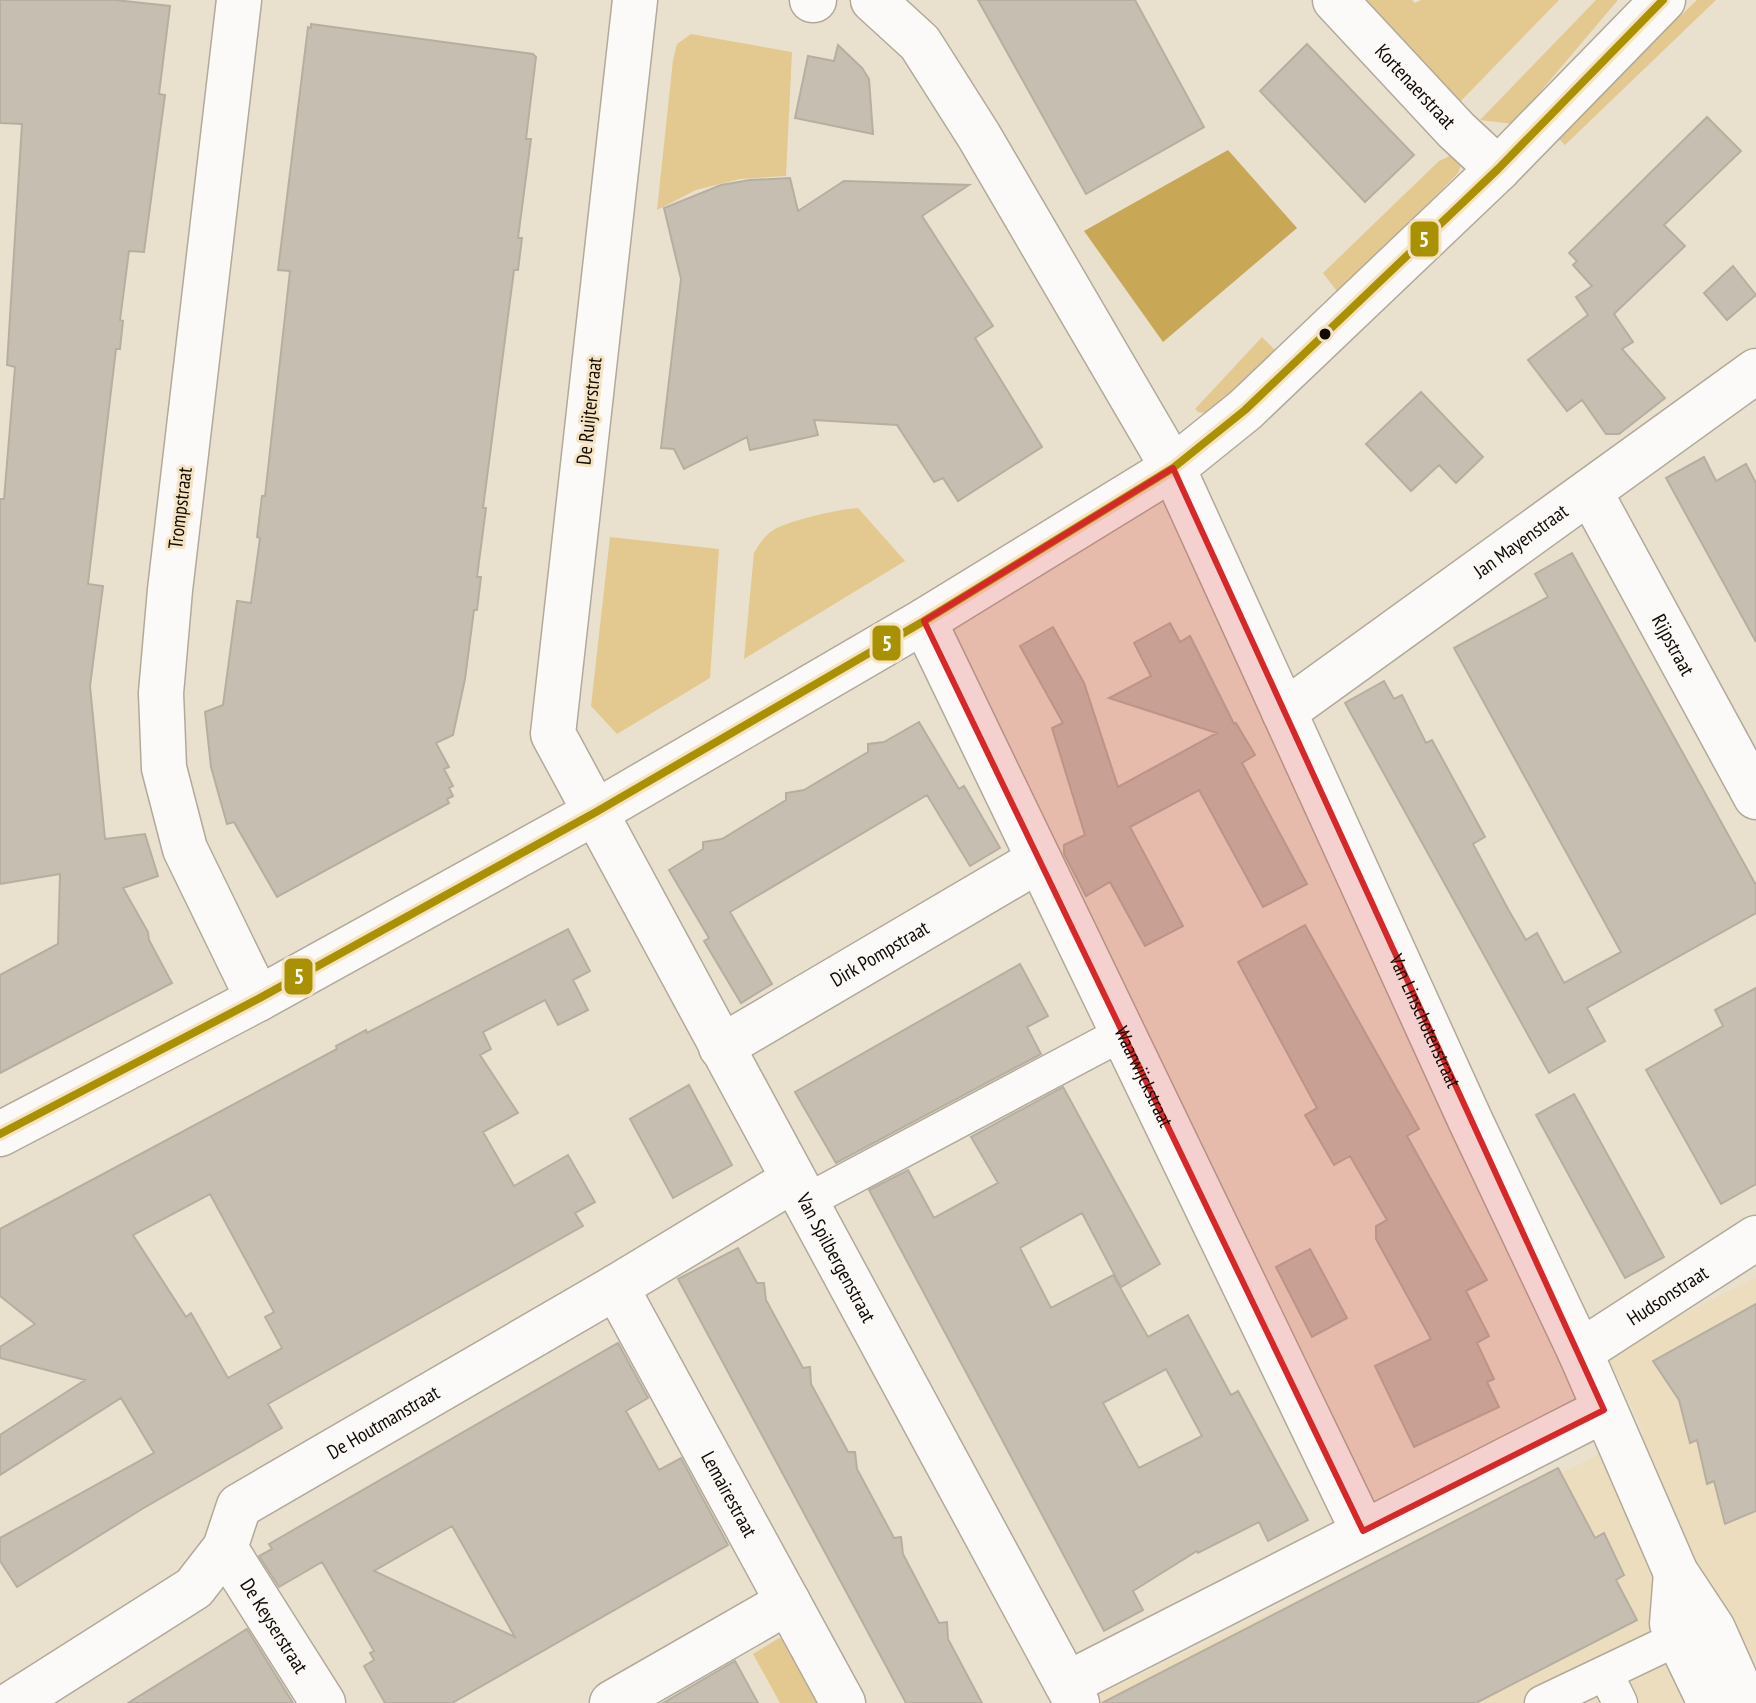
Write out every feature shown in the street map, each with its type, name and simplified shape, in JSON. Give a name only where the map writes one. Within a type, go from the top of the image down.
[{"type":"street","name":"Trompstraat","points":[[239,0],[170,590],[161,693],[164,768],[185,849],[258,999]]},
{"type":"street","name":"De Ruijterstraat","points":[[596,812],[553,734],[635,0]]},
{"type":"street","name":"Van Linschotenstraat","points":[[873,0],[920,43],[979,136],[1173,468],[1580,1352],[1676,1573],[1672,1624],[1697,1635]]},
{"type":"street","name":"Kortenaerstraat","points":[[1335,0],[1456,130],[1498,169]]},
{"type":"street","points":[[0,1134],[258,999],[596,812],[924,621],[1173,468],[1245,410],[1498,169],[1663,0]]},
{"type":"street","name":"Jan Mayenstraat","points":[[1284,712],[1756,371]]},
{"type":"street","name":"Rijpstraat","points":[[1590,492],[1756,797]]},
{"type":"street","name":"Waarwijckstraat","points":[[924,621],[1363,1531]]},
{"type":"street","name":"Van Spilbergenstraat","points":[[596,812],[1072,1693]]},
{"type":"street","name":"Dirk Pompstraat","points":[[721,1047],[1039,860]]},
{"type":"street","points":[[799,1191],[1123,1033]]},
{"type":"street","name":"De Houtmanstraat","points":[[13,1703],[194,1588],[225,1548],[239,1506],[616,1287],[799,1191]]},
{"type":"street","name":"Hudsonstraat","points":[[1580,1352],[1756,1238]]},
{"type":"street","name":"Lemairestraat","points":[[616,1287],[843,1703]]},
{"type":"street","points":[[1072,1693],[1363,1531],[1604,1410]]},
{"type":"street","name":"De Keyserstraat","points":[[225,1548],[323,1703]]},
{"type":"street","points":[[612,1703],[788,1602]]},
{"type":"street","points":[[1542,1703],[1613,1689],[1670,1642],[1697,1635]]},
{"type":"street","points":[[1697,1635],[1710,1703]]},
{"type":"street","points":[[1697,1635],[1746,1703]]},
{"type":"highlighted area","points":[[1173,468],[1604,1410],[1363,1531],[924,621]]},
{"type":"shaded area","points":[[1362,0],[1412,0],[1415,3],[1421,0],[1559,0],[1456,106]]},
{"type":"shaded area","points":[[1596,0],[1618,0],[1513,124],[1480,120]]},
{"type":"shaded area","points":[[1697,0],[1716,0],[1565,145],[1556,136]]},
{"type":"shaded area","points":[[691,34],[792,52],[786,176],[740,179],[696,190],[657,210],[673,60],[677,44]]},
{"type":"shaded area","points":[[1228,150],[1297,228],[1163,342],[1084,231]]},
{"type":"shaded area","points":[[1454,154],[1463,159],[1458,173],[1339,294],[1323,273],[1439,161]]},
{"type":"shaded area","points":[[1262,337],[1278,353],[1212,414],[1198,412],[1195,409]]},
{"type":"shaded area","points":[[858,508],[905,561],[744,659],[754,553],[760,543],[771,531],[783,526],[839,510]]},
{"type":"shaded area","points":[[610,537],[719,549],[710,678],[617,734],[591,706]]},
{"type":"shaded area","points":[[1756,1277],[1756,1703],[1100,1703],[1096,1696],[1644,1433],[1606,1354]]},
{"type":"shaded area","points":[[779,1638],[787,1641],[823,1703],[780,1703],[753,1654]]},
{"type":"building","points":[[0,0],[115,0],[170,6],[159,94],[165,95],[144,252],[129,251],[120,320],[123,321],[120,349],[116,349],[88,584],[103,586],[90,686],[105,839],[145,834],[158,876],[123,888],[172,983],[0,1073],[0,975],[58,944],[60,874],[0,884],[0,499],[4,499],[15,367],[7,365],[22,124],[0,123]]},
{"type":"building","points":[[978,0],[1135,0],[1204,127],[1086,194]]},
{"type":"building","points":[[311,24],[533,54],[536,57],[526,139],[531,139],[518,238],[522,238],[518,270],[514,270],[483,508],[486,508],[477,577],[481,577],[477,610],[474,610],[465,679],[453,735],[436,743],[449,767],[444,769],[453,786],[449,788],[453,796],[447,799],[449,803],[277,897],[234,822],[227,824],[211,767],[205,712],[223,705],[237,601],[251,603],[290,271],[278,270],[308,27],[311,28]]},
{"type":"building","points":[[1307,44],[1414,155],[1365,202],[1260,91]]},
{"type":"building","points":[[838,45],[869,79],[873,134],[795,118],[808,56],[834,61]]},
{"type":"building","points":[[1707,117],[1741,151],[1664,225],[1685,246],[1614,314],[1633,342],[1622,349],[1665,398],[1619,434],[1606,434],[1582,400],[1567,411],[1528,360],[1588,315],[1576,297],[1592,286],[1573,265],[1577,261],[1569,253]]},
{"type":"building","points":[[790,178],[798,211],[844,181],[969,185],[922,216],[993,326],[975,338],[1042,447],[958,501],[943,478],[934,482],[897,425],[814,420],[818,435],[750,450],[747,437],[684,469],[674,449],[661,448],[681,279],[664,208],[721,185]]},
{"type":"building","points":[[1733,266],[1756,295],[1727,320],[1704,293]]},
{"type":"building","points":[[1421,392],[1483,457],[1456,483],[1439,465],[1411,491],[1366,444]]},
{"type":"building","points":[[1704,457],[1716,481],[1746,464],[1756,483],[1756,642],[1666,478]]},
{"type":"building","points":[[1572,553],[1756,885],[1756,913],[1587,1008],[1605,1041],[1549,1073],[1345,703],[1384,681],[1394,699],[1402,695],[1426,743],[1432,740],[1485,837],[1473,844],[1508,909],[1526,940],[1537,933],[1564,983],[1621,952],[1454,648],[1548,597],[1535,574]]},
{"type":"building","points":[[1170,623],[1180,642],[1190,636],[1234,724],[1255,755],[1242,763],[1307,884],[1263,907],[1199,790],[1130,827],[1183,926],[1145,946],[1110,882],[1086,896],[1064,854],[1064,845],[1085,835],[1052,728],[1063,723],[1020,646],[1053,627],[1084,683],[1118,787],[1217,733],[1109,698],[1151,676],[1134,643]]},
{"type":"building","points":[[919,722],[959,789],[964,786],[1000,848],[970,866],[927,795],[730,912],[772,984],[741,1003],[704,941],[709,938],[669,870],[703,849],[703,842],[722,839],[786,800],[786,793],[804,790],[868,752],[868,744],[884,742]]},
{"type":"building","points":[[1305,925],[1419,1129],[1407,1136],[1487,1280],[1466,1291],[1489,1336],[1477,1343],[1494,1379],[1487,1382],[1499,1407],[1414,1447],[1375,1366],[1431,1339],[1376,1239],[1376,1226],[1387,1220],[1350,1156],[1334,1165],[1305,1115],[1317,1108],[1238,962]]},
{"type":"building","points":[[568,929],[590,971],[573,980],[588,1010],[558,1025],[545,1000],[483,1032],[491,1049],[480,1055],[518,1113],[483,1132],[514,1186],[568,1155],[595,1202],[575,1213],[583,1226],[268,1404],[282,1428],[142,1509],[17,1587],[0,1561],[0,1538],[154,1453],[121,1398],[0,1475],[0,1435],[85,1380],[0,1358],[0,1347],[35,1324],[0,1296],[0,1229],[337,1049],[336,1046],[366,1030],[367,1033]],"holes":[[[210,1194],[274,1312],[265,1317],[282,1348],[228,1378],[191,1313],[186,1317],[133,1235]]]},
{"type":"building","points":[[1020,964],[1048,1016],[1027,1027],[1041,1054],[836,1163],[795,1092]]},
{"type":"building","points":[[1756,988],[1756,1184],[1721,1204],[1646,1070],[1723,1026],[1715,1010]]},
{"type":"building","points":[[689,1085],[732,1165],[673,1198],[630,1119]]},
{"type":"building","points":[[1063,1087],[1160,1264],[1121,1287],[1082,1213],[1020,1248],[1051,1308],[1113,1275],[1148,1337],[1188,1315],[1231,1395],[1238,1391],[1308,1520],[1268,1541],[1259,1522],[1197,1551],[1133,1591],[1143,1610],[1104,1631],[869,1190],[908,1170],[934,1218],[998,1183],[971,1137]],"holes":[[[1166,1369],[1202,1436],[1139,1468],[1103,1403]]]},
{"type":"building","points":[[1574,1094],[1664,1257],[1625,1278],[1536,1115]]},
{"type":"building","points":[[738,1248],[757,1283],[764,1283],[766,1300],[803,1368],[810,1367],[811,1384],[848,1452],[855,1452],[857,1469],[894,1538],[901,1537],[903,1554],[939,1623],[947,1622],[948,1639],[982,1703],[906,1703],[678,1279]]},
{"type":"building","points":[[1310,1249],[1347,1318],[1312,1337],[1276,1267]]},
{"type":"building","points":[[1756,1304],[1756,1511],[1725,1524],[1714,1481],[1707,1484],[1697,1440],[1690,1443],[1679,1400],[1653,1361]]},
{"type":"building","points":[[618,1343],[648,1398],[626,1411],[659,1470],[681,1458],[728,1545],[452,1703],[385,1703],[364,1666],[374,1660],[370,1653],[374,1651],[322,1562],[279,1587],[259,1556],[272,1549],[269,1544]],"holes":[[[452,1526],[515,1637],[374,1571]]]},
{"type":"building","points":[[1558,1468],[1595,1538],[1604,1533],[1624,1575],[1616,1580],[1637,1620],[1476,1703],[1102,1703]]},
{"type":"building","points":[[247,1629],[293,1703],[128,1703]]},
{"type":"building","points":[[735,1661],[758,1703],[663,1703]]},
{"type":"transit line","name":"5","points":[[0,1134],[258,999],[596,812],[924,621],[1173,468],[1245,410],[1498,169],[1663,0]]}]
